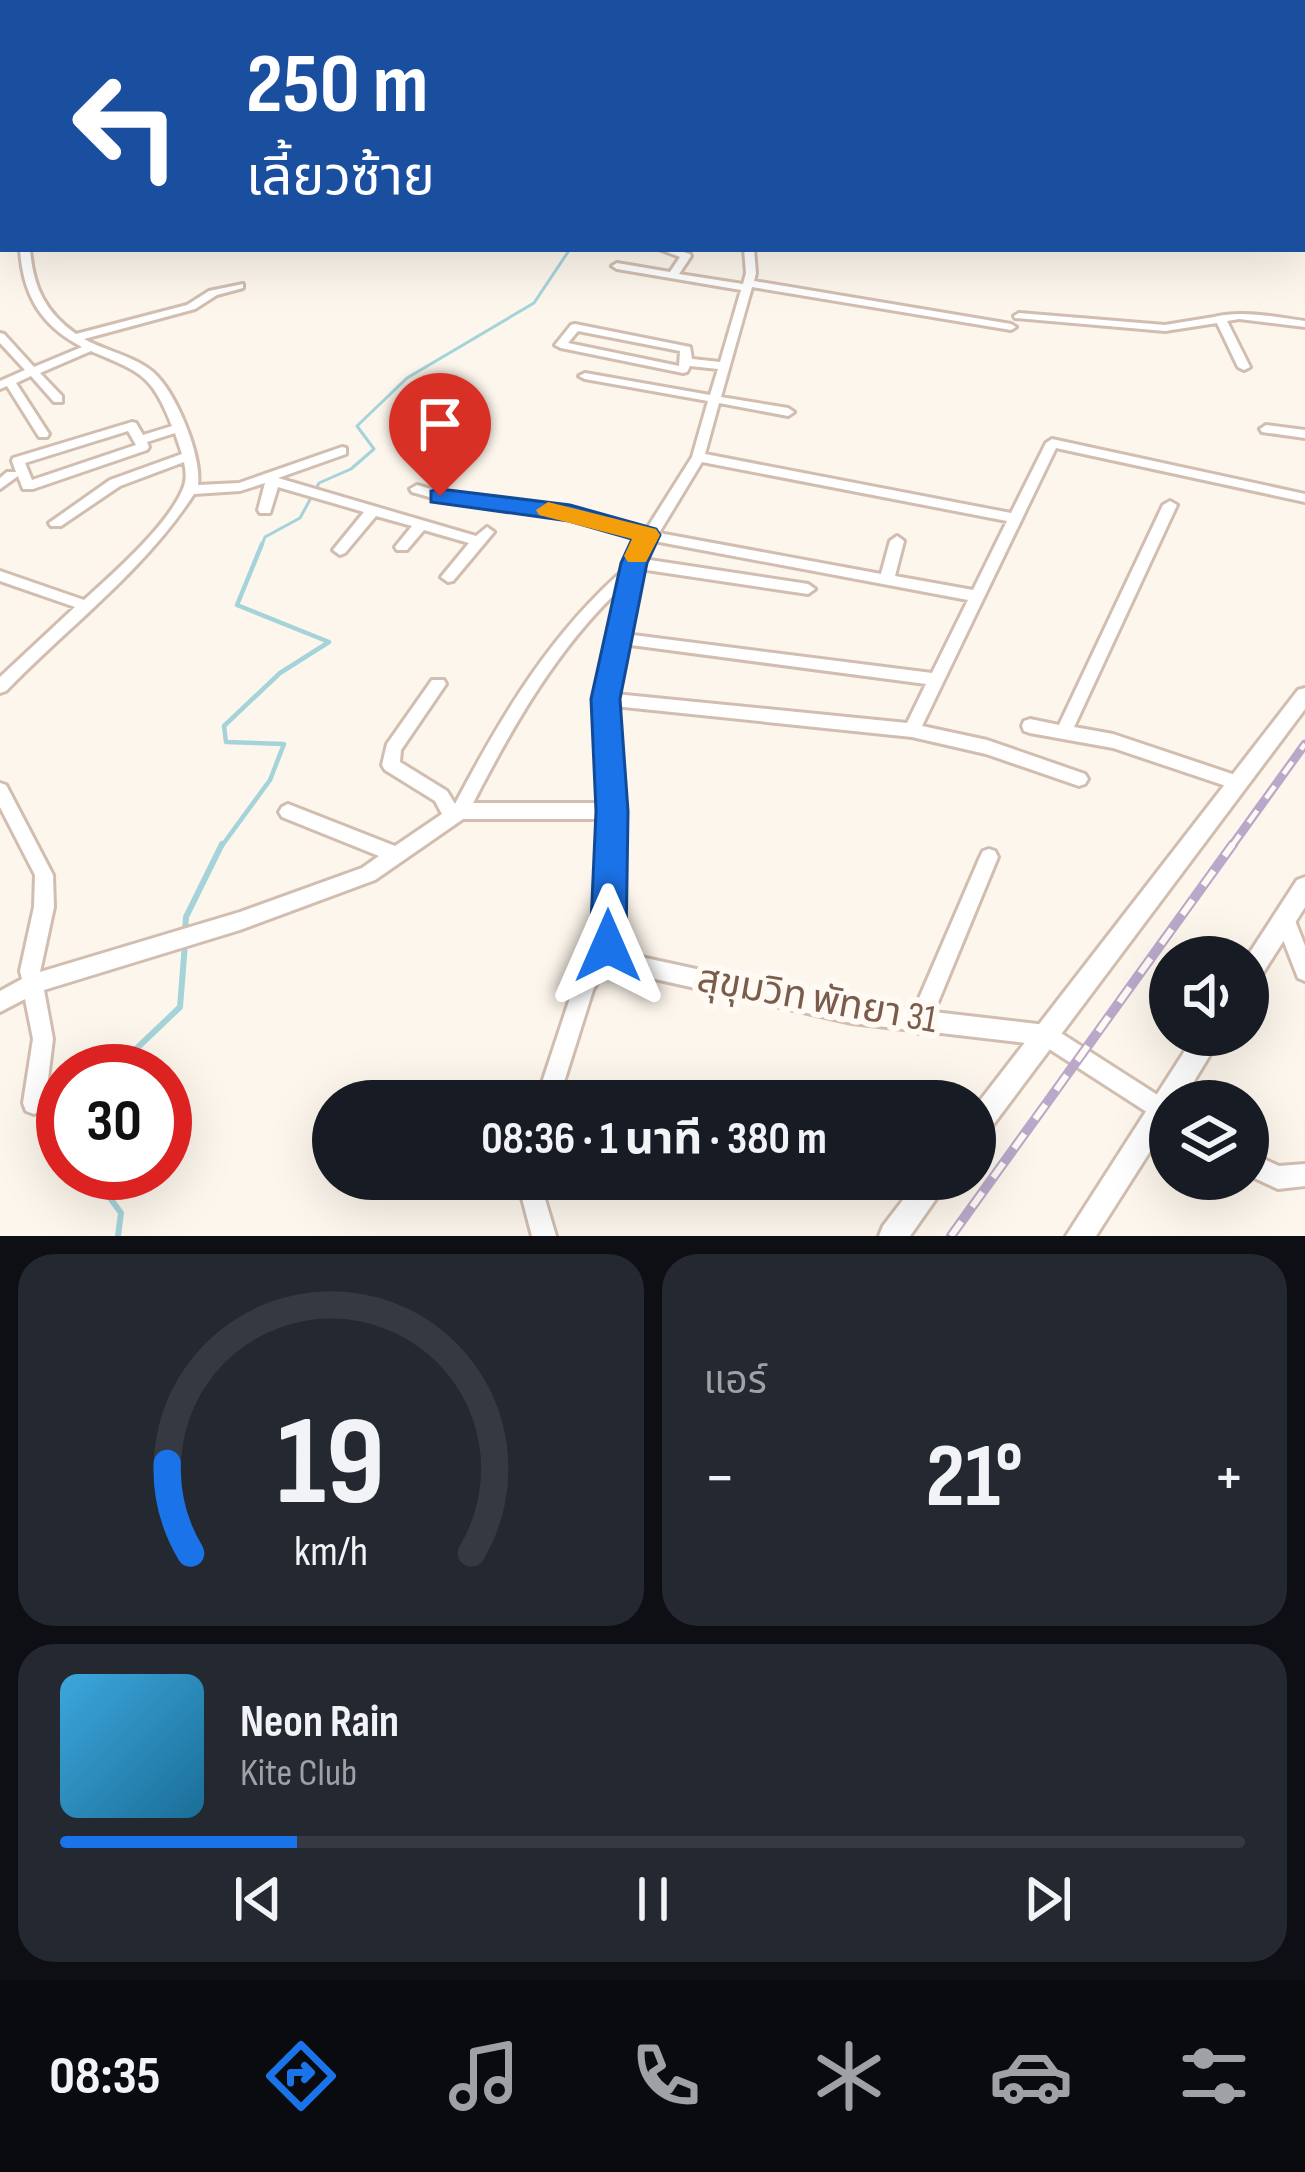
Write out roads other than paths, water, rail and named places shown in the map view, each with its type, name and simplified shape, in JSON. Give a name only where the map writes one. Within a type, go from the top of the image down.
[{"type":"street","points":[[0,687],[156,538],[191,490],[189,456],[157,382],[139,368],[72,338],[39,310],[28,285],[25,252]]},
{"type":"street","points":[[673,252],[686,256],[673,275]]},
{"type":"street","points":[[554,1080],[584,986],[608,946],[612,811],[606,699],[616,638],[633,567],[647,535],[698,458],[747,286],[749,252]]},
{"type":"street","points":[[617,266],[1015,322],[1165,328],[1219,317],[1305,324]]},
{"type":"street","points":[[72,338],[191,307],[213,293],[239,286]]},
{"type":"street","points":[[1219,317],[1244,367]]},
{"type":"street","points":[[575,327],[686,349],[686,362],[682,370],[561,345],[575,327]]},
{"type":"street","points":[[0,336],[58,399]]},
{"type":"street","points":[[43,434],[5,383],[89,348]]},
{"type":"street","points":[[686,362],[724,366]]},
{"type":"street","points":[[585,376],[788,412]]},
{"type":"street","points":[[132,426],[139,440],[143,447],[28,486],[18,461],[132,426]]},
{"type":"street","points":[[139,440],[178,428]]},
{"type":"street","points":[[1266,429],[1305,434]]},
{"type":"street","points":[[912,730],[1052,443],[1305,498]]},
{"type":"street","points":[[191,490],[270,481],[342,451]]},
{"type":"street","points":[[56,523],[115,483],[189,456]]},
{"type":"street","points":[[698,458],[1014,518]]},
{"type":"street","points":[[0,474],[12,476],[0,485]]},
{"type":"street","points":[[270,481],[421,525],[483,536],[448,577]]},
{"type":"street","points":[[265,510],[270,481]]},
{"type":"street","points":[[417,489],[447,498],[570,513],[647,535],[975,596]]},
{"type":"street","points":[[1064,732],[1170,505]]},
{"type":"street","points":[[340,550],[374,509]]},
{"type":"street","points":[[401,547],[421,525]]},
{"type":"street","points":[[887,578],[897,541]]},
{"type":"street","points":[[0,1002],[32,984],[211,930],[368,874],[455,812],[520,704],[584,612],[633,567],[808,589]]},
{"type":"street","points":[[0,576],[84,605]]},
{"type":"street","points":[[616,638],[933,679]]},
{"type":"street","points":[[438,684],[393,748],[391,765],[440,796],[455,812],[612,811]]},
{"type":"street","points":[[996,1100],[1305,695]]},
{"type":"street","points":[[606,699],[912,730],[987,747],[1079,779]]},
{"type":"street","points":[[1030,726],[1114,741],[1238,783]]},
{"type":"street","points":[[0,790],[6,818],[44,875],[32,984],[43,1040],[34,1102]]},
{"type":"street","points":[[288,812],[395,854]]},
{"type":"street","points":[[920,1023],[988,856]]},
{"type":"street","points":[[1269,944],[1305,887]]},
{"type":"street","points":[[1285,919],[1305,971]]},
{"type":"street","name":"สุขุมวิท พัทยา 31","points":[[608,946],[637,966],[920,1023],[1016,1028],[1046,1035],[1149,1102]]},
{"type":"street","points":[[1080,1236],[1149,1137]]},
{"type":"street","points":[[1269,1174],[1278,1178],[1305,1175]]},
{"type":"street","points":[[534,1200],[544,1236]]},
{"type":"street","points":[[893,1236],[920,1200]]},
{"type":"waterway","points":[[261,547],[265,537],[300,518],[319,483],[351,469],[374,449],[357,426],[407,378],[534,303],[568,252]]},
{"type":"waterway","points":[[221,847],[270,780],[284,744],[226,742],[224,726],[280,673],[329,642],[237,605],[262,544]]},
{"type":"waterway","points":[[185,932],[186,917],[222,844]]},
{"type":"waterway","points":[[141,1044],[180,1007],[185,944]]},
{"type":"waterway","points":[[112,1200],[121,1213],[118,1236]]},
{"type":"railway","points":[[1231,847],[1305,744]]},
{"type":"railway","points":[[951,1236],[1233,844]]}]
